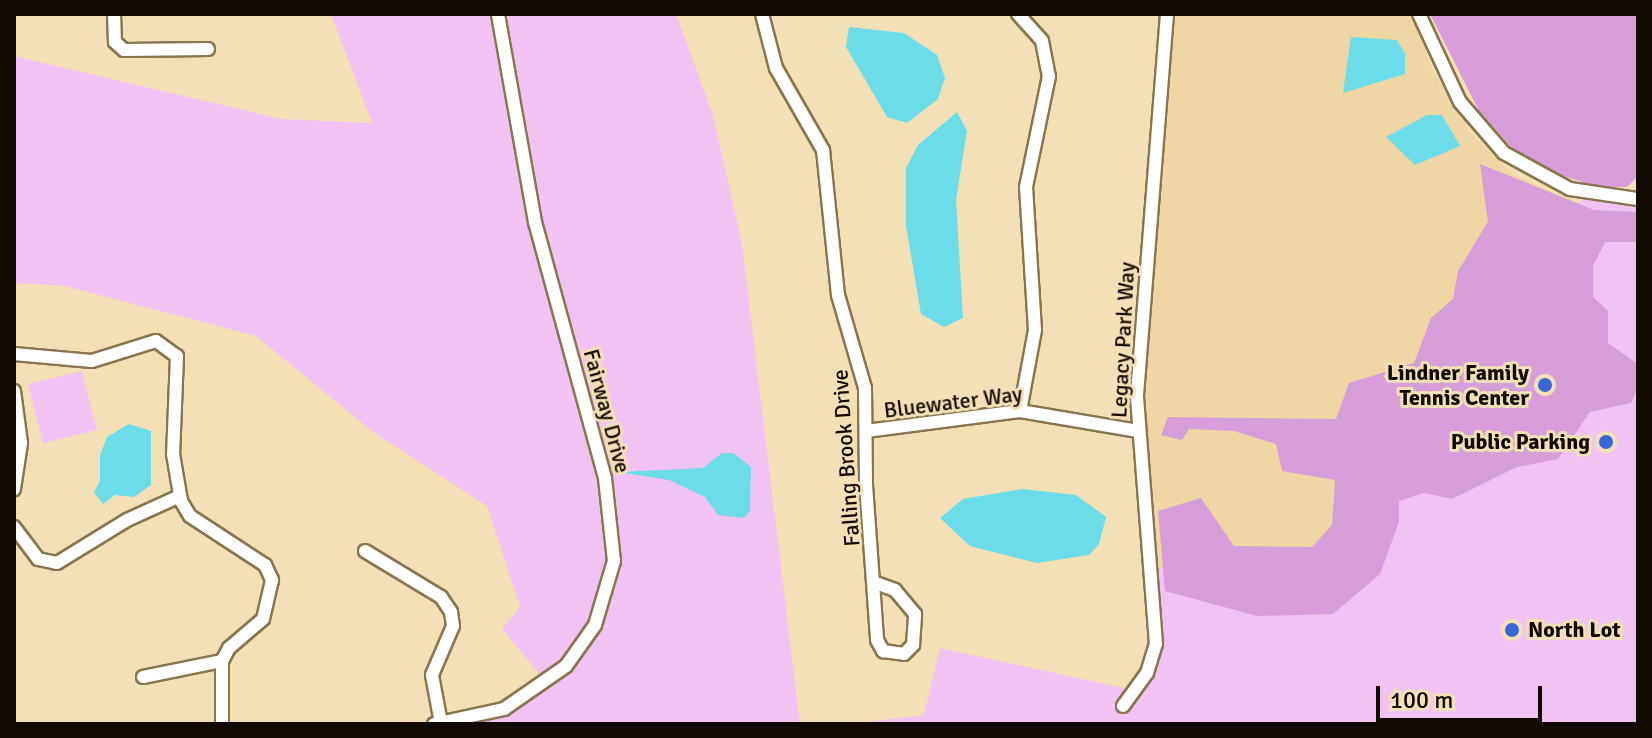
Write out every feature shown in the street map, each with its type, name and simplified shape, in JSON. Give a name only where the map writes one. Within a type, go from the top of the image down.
[{"type":"street","points":[[114,14],[115,42],[124,50],[208,49]]},
{"type":"street","name":"Fairway Drive","points":[[434,724],[504,709],[566,666],[599,618],[614,561],[605,478],[535,222],[498,14]]},
{"type":"street","name":"Falling Brook Drive","points":[[762,14],[776,68],[823,150],[838,295],[859,353],[866,431],[873,582],[877,640],[883,651],[904,654],[913,645],[915,614],[895,590],[873,582]]},
{"type":"street","points":[[1018,14],[1042,41],[1049,76],[1026,187],[1035,330],[1020,411]]},
{"type":"street","name":"Legacy Park Way","points":[[1123,706],[1147,673],[1156,644],[1138,431],[1167,14]]},
{"type":"street","points":[[1419,14],[1460,102],[1504,153],[1570,189],[1638,199]]},
{"type":"street","points":[[14,354],[92,361],[149,342],[168,345],[179,365],[173,454],[180,496],[190,516],[271,573],[263,619],[235,642],[222,661],[222,724]]},
{"type":"street","points":[[14,391],[21,443],[14,489]]},
{"type":"street","name":"Bluewater Way","points":[[866,431],[1020,411],[1138,431]]},
{"type":"street","points":[[14,527],[38,559],[57,563],[127,520],[180,496]]},
{"type":"street","points":[[365,551],[441,597],[451,612],[453,626],[432,675],[441,723]]},
{"type":"street","points":[[143,677],[222,661]]},
{"type":"shaded area","points":[[331,14],[676,14],[713,115],[742,244],[800,724],[434,724],[463,720],[547,683],[502,629],[520,607],[487,506],[373,432],[256,336],[65,286],[14,283],[14,56],[281,119],[372,123]]},
{"type":"shaded area","points":[[1171,14],[1411,14],[1433,71],[1471,134],[1514,175],[1579,203],[1323,572],[1158,568],[1143,425]]},
{"type":"shaded area","points":[[1430,14],[1638,14],[1638,176],[1627,187],[1598,187],[1554,173],[1514,150],[1479,111]]},
{"type":"shaded area","points":[[1480,164],[1594,210],[1638,212],[1638,242],[1605,242],[1593,266],[1593,297],[1608,311],[1608,343],[1638,364],[1638,388],[1631,403],[1590,412],[1558,459],[1517,467],[1452,499],[1424,493],[1399,501],[1399,522],[1380,574],[1333,614],[1257,616],[1165,591],[1158,511],[1201,498],[1234,546],[1312,547],[1332,525],[1335,480],[1282,471],[1276,444],[1234,431],[1189,429],[1182,440],[1161,435],[1168,417],[1336,419],[1349,383],[1414,363],[1431,318],[1453,299],[1458,271],[1488,222]]},
{"type":"shaded area","name":"Lindner Family Tennis Center","points":[[1586,194],[1638,199],[1638,724],[849,724],[924,715],[940,648],[1137,691],[1156,644],[1151,568],[1323,572]]},
{"type":"shaded area","points":[[82,371],[97,430],[43,443],[28,384]]},
{"type":"water","points":[[849,27],[904,33],[937,55],[945,78],[938,99],[907,123],[887,117],[846,47]]},
{"type":"water","points":[[1351,37],[1397,40],[1405,54],[1405,74],[1343,93]]},
{"type":"water","points":[[957,112],[967,131],[956,200],[963,318],[944,327],[921,314],[906,226],[906,168],[918,145]]},
{"type":"water","points":[[1427,115],[1442,115],[1460,146],[1415,165],[1386,137]]},
{"type":"water","points":[[129,424],[151,431],[151,485],[134,497],[115,495],[103,504],[94,492],[100,481],[100,455],[107,437]]},
{"type":"water","points":[[722,453],[733,453],[751,467],[750,511],[744,518],[718,515],[705,497],[669,480],[619,472],[703,468]]},
{"type":"water","points":[[1023,489],[1076,495],[1106,517],[1099,544],[1089,555],[1037,563],[970,546],[940,518],[963,499]]},
{"type":"place","name":"Lindner Family Tennis Center","points":[[1545,385]]},
{"type":"place","name":"Public Parking","points":[[1606,442]]},
{"type":"place","name":"North Lot","points":[[1512,630]]}]
